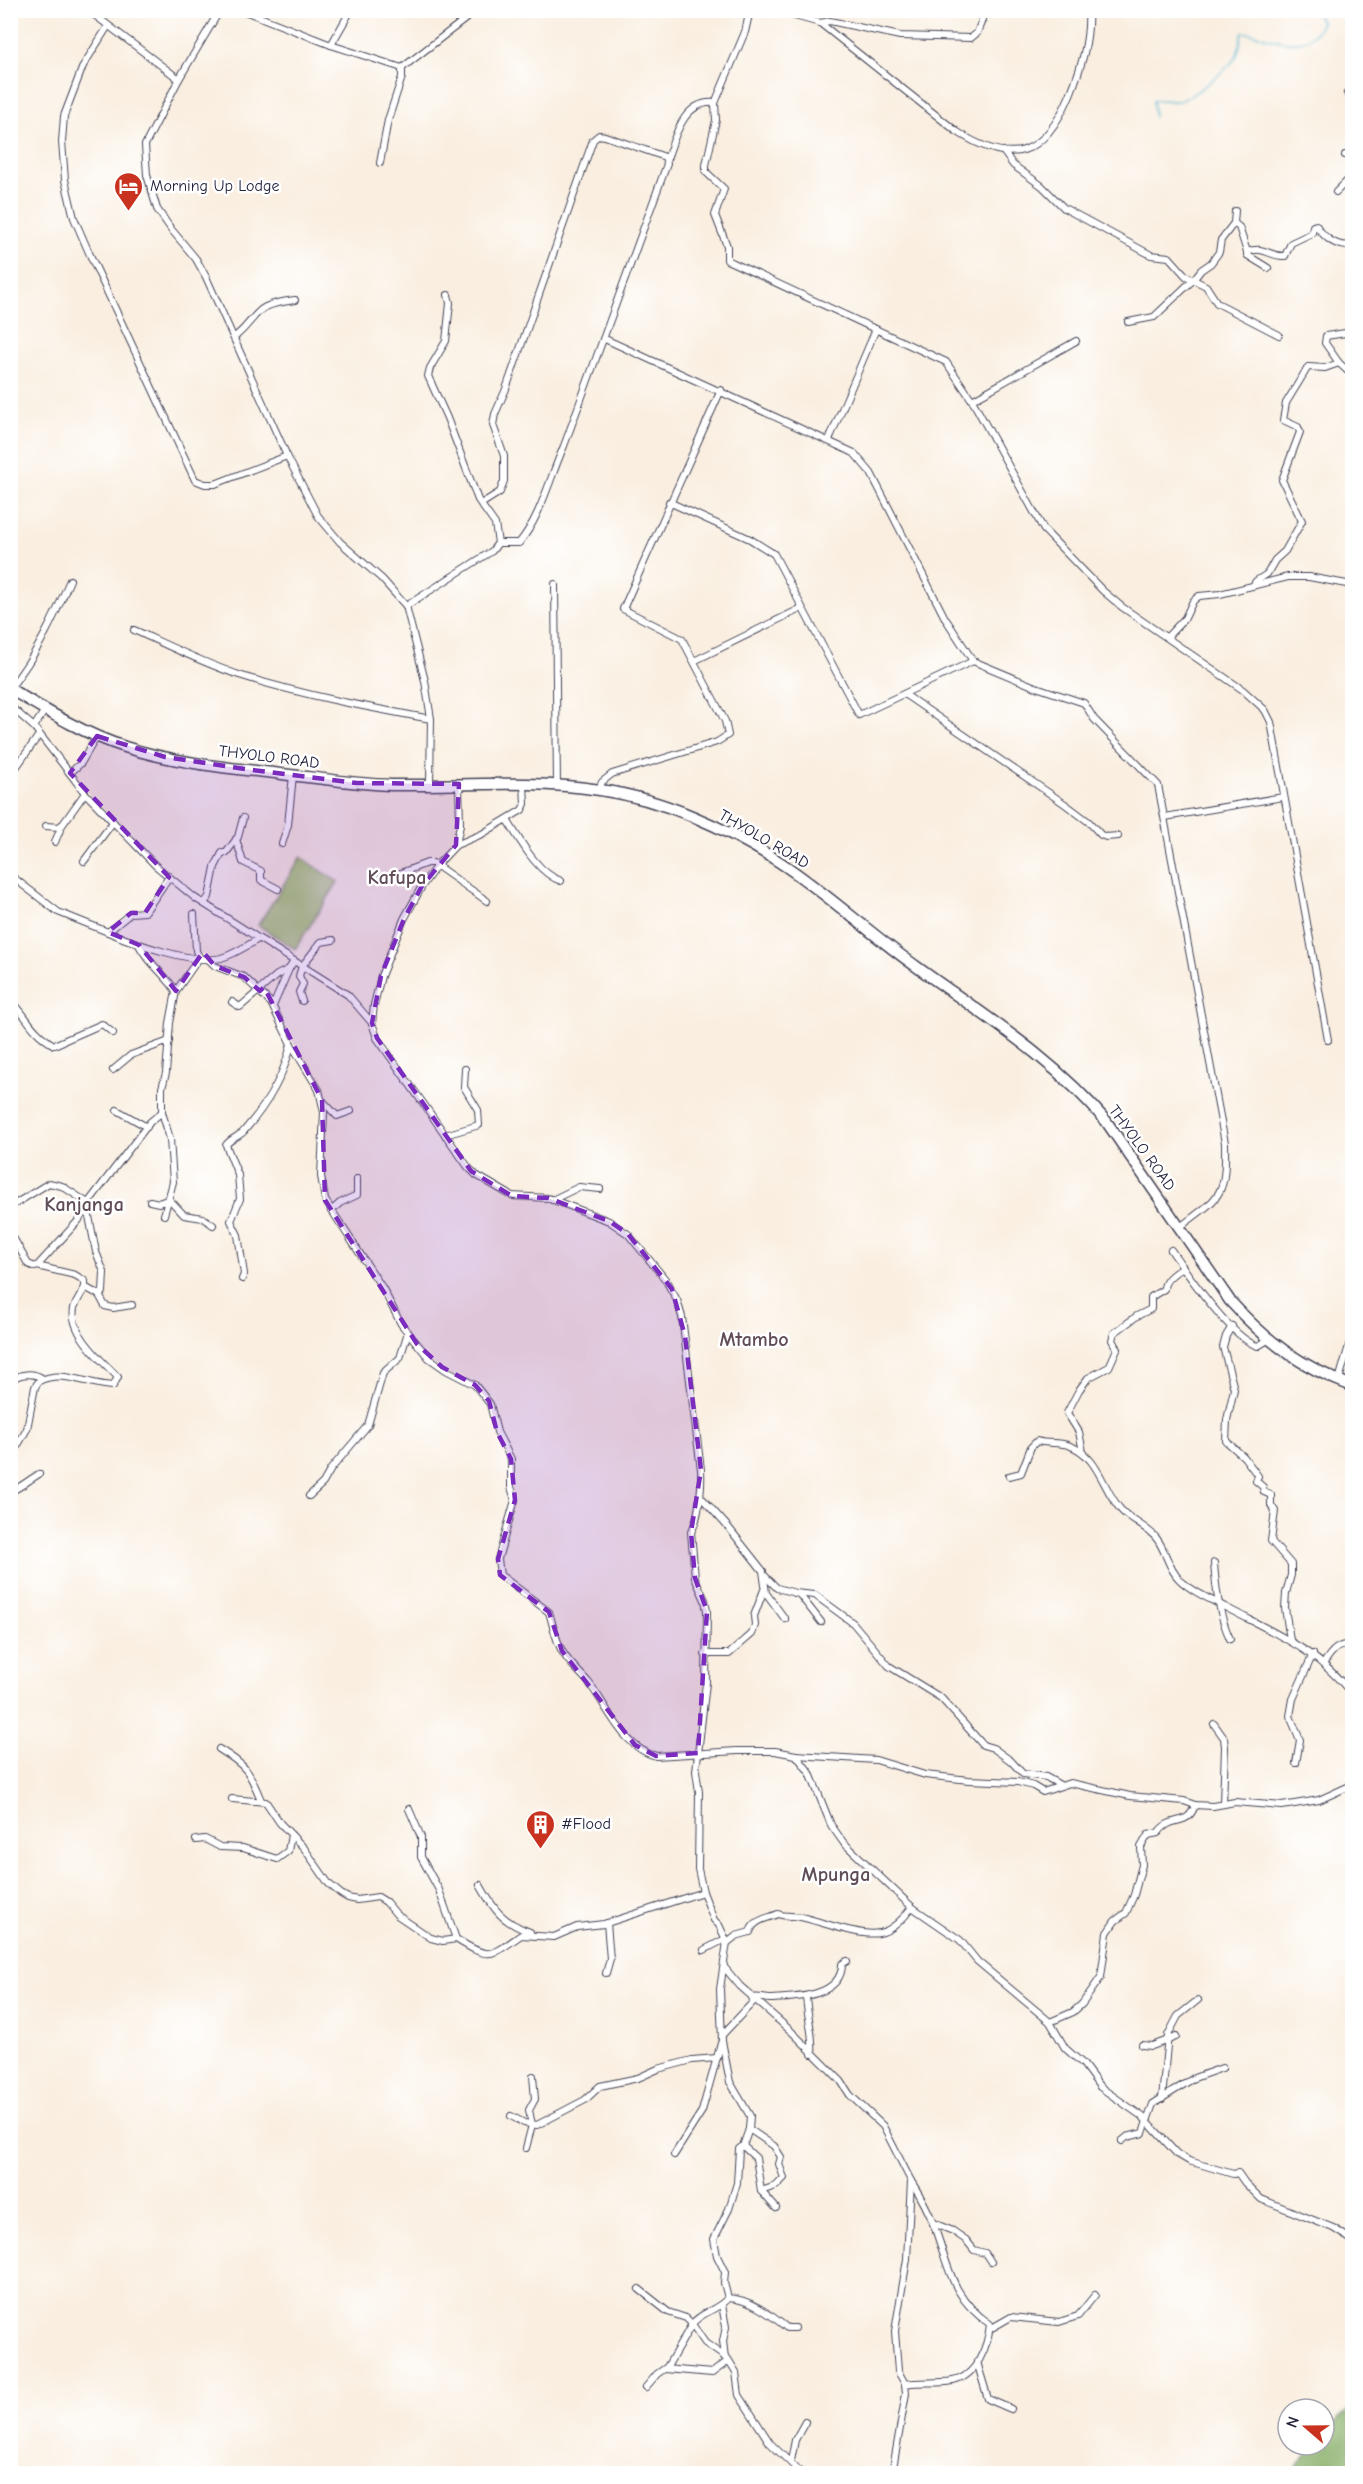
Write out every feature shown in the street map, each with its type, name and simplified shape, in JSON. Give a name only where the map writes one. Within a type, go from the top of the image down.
[{"type":"highway","name":"THYOLO ROAD","points":[[10,689],[45,710],[97,736],[125,747],[165,757],[357,783],[524,785],[599,789],[631,796],[680,812],[729,833],[779,862],[915,966],[1028,1046],[1090,1103],[1129,1153],[1230,1301],[1268,1340],[1306,1366],[1353,1386]]},
{"type":"street","points":[[88,10],[179,80]]},
{"type":"street","points":[[220,10],[146,141],[144,156],[147,175],[157,209],[196,259],[313,508],[340,542],[382,579],[406,606],[431,719],[430,784]]},
{"type":"street","points":[[243,10],[331,45],[402,68]]},
{"type":"street","points":[[331,45],[351,10]]},
{"type":"street","points":[[402,68],[477,10]]},
{"type":"street","points":[[750,10],[745,32],[715,102],[716,120],[706,172],[724,189],[715,215],[727,246],[727,260],[946,362],[972,400],[1044,530],[1103,591],[1122,607],[1244,690],[1265,710],[1271,722],[1328,1040]]},
{"type":"street","points":[[773,10],[820,23],[956,131],[979,144],[1014,152],[1038,144],[1049,135],[1058,122],[1084,57],[1088,10]]},
{"type":"street","points":[[820,23],[830,21],[900,36],[972,38],[977,33],[982,20]]},
{"type":"street","points":[[108,26],[83,66],[64,116],[63,163],[74,218],[195,480],[205,484],[215,484],[287,456]]},
{"type":"street","points":[[380,163],[388,120],[402,77],[402,68]]},
{"type":"street","points":[[498,543],[519,543],[545,496],[551,475],[605,339],[667,159],[685,117],[693,107],[715,102]]},
{"type":"street","points":[[481,504],[500,492],[504,482],[504,456],[493,425],[495,414],[510,378],[593,140],[598,135],[605,136],[667,159]]},
{"type":"street","points":[[1003,151],[1013,165],[1042,186],[1064,208],[1151,255],[1169,257],[1186,276],[1206,286],[1217,303],[1279,335]]},
{"type":"street","points":[[1345,155],[1353,156]]},
{"type":"street","points":[[1336,192],[1353,176]]},
{"type":"street","points":[[1128,322],[1154,317],[1194,279],[1219,252],[1221,240],[1234,222],[1235,211]]},
{"type":"street","points":[[1234,222],[1239,227],[1246,255],[1268,268]]},
{"type":"street","points":[[1247,252],[1257,248],[1265,249],[1277,257],[1285,256],[1291,243],[1312,232],[1313,226],[1316,225],[1322,235],[1329,240],[1343,246],[1353,245]]},
{"type":"street","points":[[406,606],[492,551],[498,543],[495,525],[481,504],[428,376],[430,368],[446,341],[450,303],[448,295]]},
{"type":"street","points":[[234,338],[262,308],[269,304],[295,300]]},
{"type":"street","points":[[829,440],[876,329]]},
{"type":"street","points":[[1352,332],[1326,336],[1325,343],[1340,363],[1353,375]]},
{"type":"street","points":[[605,339],[721,390],[854,453],[866,465],[945,618],[973,660],[1024,683],[1084,703],[1094,719],[1158,785],[1225,1143],[1226,1172],[1223,1188],[1216,1200],[1180,1227]]},
{"type":"street","points":[[972,400],[1076,341]]},
{"type":"street","points":[[1253,586],[1256,581],[1267,574],[1275,560],[1285,551],[1302,521],[1282,480],[1300,432],[1298,427],[1283,420],[1286,403],[1308,367],[1325,368],[1340,363]]},
{"type":"street","points":[[599,789],[602,782],[612,774],[717,742],[728,735],[725,721],[694,661],[678,636],[623,609],[721,390]]},
{"type":"street","points":[[669,502],[750,539],[774,554],[859,715],[973,660]]},
{"type":"street","points":[[1167,637],[1185,618],[1196,597],[1298,576],[1353,585]]},
{"type":"street","points":[[10,689],[28,665],[53,619],[70,580]]},
{"type":"street","points":[[555,584],[557,786]]},
{"type":"street","points":[[694,661],[802,608]]},
{"type":"street","points":[[134,630],[227,670],[296,692],[431,719]]},
{"type":"street","points":[[904,694],[1065,804],[1089,822],[1101,835],[1118,836]]},
{"type":"street","points":[[10,706],[34,727],[85,793],[169,876],[204,903],[258,939],[348,995],[372,1023],[377,1038],[468,1167],[480,1178],[512,1196],[552,1200],[619,1226],[646,1254],[672,1288],[685,1336],[701,1470],[700,1496],[695,1525],[691,1532],[695,1578],[705,1600],[707,1611],[706,1683],[698,1753],[698,1869],[703,1892],[726,1942],[720,1989],[722,2038],[730,2082],[750,2116],[749,2129],[743,2146],[739,2149],[737,2182],[729,2209],[714,2239],[717,2256],[725,2272],[724,2283],[728,2298]]},
{"type":"street","points":[[34,727],[45,710]]},
{"type":"street","points":[[10,776],[39,735]]},
{"type":"street","points":[[69,773],[81,763],[97,736]]},
{"type":"street","points":[[282,844],[288,825],[293,775]]},
{"type":"street","points":[[456,845],[460,825],[459,784]]},
{"type":"street","points":[[372,1023],[381,979],[413,901],[437,865],[456,845],[482,834],[524,808],[524,785]]},
{"type":"street","points":[[55,842],[56,834],[85,793]]},
{"type":"street","points":[[1165,818],[1283,798]]},
{"type":"street","points":[[204,903],[213,886],[215,867],[222,853],[226,853],[236,839],[243,818]]},
{"type":"street","points":[[507,820],[530,854],[550,876],[561,881]]},
{"type":"street","points":[[84,861],[113,822]]},
{"type":"street","points":[[46,826],[58,827],[63,824]]},
{"type":"street","points":[[236,839],[243,862],[261,871],[261,880],[279,889]]},
{"type":"street","points":[[374,878],[390,877],[430,862],[487,901]]},
{"type":"street","points":[[10,875],[58,912],[139,945],[209,960],[233,953],[258,939]]},
{"type":"street","points":[[108,932],[131,913],[145,912],[169,876]]},
{"type":"street","points":[[194,914],[196,951],[199,958]]},
{"type":"street","points":[[302,1000],[299,992],[303,984],[299,976],[302,966],[321,942],[333,940]]},
{"type":"street","points":[[139,945],[150,962],[164,975],[176,992]]},
{"type":"street","points":[[164,1215],[173,1182],[171,1150],[162,1112],[162,1088],[176,992],[199,958]]},
{"type":"street","points":[[209,960],[214,966],[244,977],[260,991],[273,1006],[322,1100],[337,1116],[351,1111]]},
{"type":"street","points":[[273,1006],[294,961]]},
{"type":"street","points":[[232,1002],[240,1007],[277,975],[289,969]]},
{"type":"street","points":[[10,999],[35,1033],[54,1045],[102,1024],[113,1033]]},
{"type":"street","points":[[113,1070],[131,1055],[169,1041]]},
{"type":"street","points":[[242,1279],[244,1274],[238,1235],[231,1221],[240,1199],[238,1175],[226,1145],[244,1131],[269,1097],[284,1068],[291,1044]]},
{"type":"street","points":[[445,1135],[479,1125],[478,1110],[464,1088],[465,1069]]},
{"type":"street","points":[[322,1100],[321,1176],[325,1200],[383,1288],[408,1332],[429,1358],[446,1370],[476,1385],[485,1396],[490,1404],[496,1432],[511,1459],[515,1506],[506,1528],[498,1559],[500,1575],[549,1612],[552,1630],[562,1651],[588,1681],[612,1717],[635,1745],[648,1754],[656,1756],[775,1751],[796,1755],[876,1760],[925,1775],[1018,1782],[1033,1786],[1043,1792],[1070,1783],[1138,1797],[1213,1806],[1235,1802],[1297,1805],[1319,1800],[1353,1785]]},
{"type":"street","points":[[117,1110],[147,1127]]},
{"type":"street","points":[[38,1266],[79,1220],[88,1204],[147,1127],[162,1112]]},
{"type":"street","points":[[331,1211],[340,1203],[357,1196],[357,1179]]},
{"type":"street","points":[[10,1207],[49,1184],[62,1186],[88,1204],[93,1240],[104,1272],[103,1292],[99,1296]]},
{"type":"street","points":[[552,1200],[579,1187],[600,1189]]},
{"type":"street","points":[[150,1201],[159,1203],[169,1199]]},
{"type":"street","points":[[169,1199],[184,1215],[203,1218],[213,1226]]},
{"type":"street","points":[[10,1459],[27,1429],[35,1387],[43,1379],[57,1376],[96,1385],[113,1386],[118,1377],[91,1352],[75,1323],[74,1308],[85,1287],[85,1281],[75,1275],[28,1264],[12,1236]]},
{"type":"street","points":[[1171,1250],[1206,1298],[1232,1326],[1253,1344],[1262,1345],[1268,1340]]},
{"type":"street","points":[[1083,1452],[1079,1432],[1067,1413],[1079,1390],[1088,1378],[1109,1367],[1116,1349],[1112,1340],[1114,1334],[1151,1308],[1152,1297],[1164,1289],[1164,1284],[1183,1267]]},
{"type":"street","points":[[85,1287],[99,1296],[105,1306],[113,1308],[132,1305]]},
{"type":"street","points":[[1232,1326],[1223,1347],[1234,1389],[1227,1420],[1226,1441],[1244,1457],[1258,1476],[1256,1481],[1263,1487],[1264,1492],[1271,1495],[1271,1505],[1275,1511],[1270,1540],[1291,1564],[1292,1575],[1286,1593],[1285,1608],[1290,1640]]},
{"type":"street","points":[[309,1496],[323,1484],[331,1469],[368,1425],[383,1373],[400,1358],[402,1344],[408,1332]]},
{"type":"street","points":[[1339,1380],[1353,1335]]},
{"type":"street","points":[[10,1381],[27,1374],[40,1376],[43,1379]]},
{"type":"street","points":[[1009,1476],[1020,1473],[1031,1447],[1037,1441],[1065,1444],[1083,1452],[1097,1469],[1115,1503],[1124,1513],[1156,1537],[1179,1579],[1220,1605],[1313,1654],[1353,1694]]},
{"type":"street","points":[[10,1492],[22,1487],[24,1482],[39,1474]]},
{"type":"street","points":[[700,1496],[743,1544],[765,1576],[777,1588],[801,1596],[821,1622]]},
{"type":"street","points":[[1214,1563],[1216,1597],[1220,1605],[1222,1622],[1230,1639]]},
{"type":"street","points":[[705,1654],[729,1654],[752,1634],[755,1625],[754,1616],[765,1587],[765,1576]]},
{"type":"street","points":[[765,1587],[771,1602],[785,1619]]},
{"type":"street","points":[[794,1593],[814,1595],[853,1623],[890,1666],[941,1698],[983,1745],[1011,1761],[1023,1774],[1046,1777],[1060,1785]]},
{"type":"street","points":[[1324,1663],[1334,1648],[1353,1645]]},
{"type":"street","points":[[1296,1763],[1300,1740],[1290,1716],[1293,1699],[1313,1654]]},
{"type":"street","points":[[1214,1724],[1224,1738],[1223,1804]]},
{"type":"street","points":[[219,1749],[241,1762],[249,1771],[261,1800]]},
{"type":"street","points":[[796,1755],[815,1782],[836,1833],[912,1907],[960,1940],[977,1960],[1050,2022],[1065,2048],[1083,2064],[1100,2087],[1124,2102],[1148,2122],[1184,2159],[1233,2174],[1238,2173],[1261,2199],[1333,2228],[1353,2240]]},
{"type":"street","points":[[232,1799],[266,1802],[304,1848],[328,1884],[341,1894],[357,1900],[378,1897],[386,1902],[397,1915],[431,1938],[443,1941],[456,1939]]},
{"type":"street","points":[[1050,2022],[1073,2012],[1082,2004],[1101,1977],[1107,1933],[1115,1921],[1126,1912],[1134,1895],[1142,1865],[1141,1846],[1148,1835],[1158,1833],[1163,1825],[1188,1817],[1192,1814],[1195,1805]]},
{"type":"street","points":[[409,1809],[421,1837],[421,1857],[439,1890],[456,1939],[467,1946],[492,1954],[521,1935],[554,1937],[576,1927],[607,1923],[703,1892]]},
{"type":"street","points":[[196,1840],[205,1839],[220,1847],[243,1848],[277,1859],[288,1851],[291,1835]]},
{"type":"street","points":[[480,1885],[496,1913],[515,1927],[537,1935]]},
{"type":"street","points":[[704,1950],[750,1932],[761,1919],[778,1914],[785,1917],[799,1916],[822,1925],[873,1934],[887,1930],[912,1907]]},
{"type":"street","points":[[606,1973],[610,1959],[607,1923]]},
{"type":"street","points":[[674,2155],[702,2111],[722,2038],[753,1999],[759,1996],[769,1999],[806,1996],[831,1988],[842,1974],[842,1964],[848,1961]]},
{"type":"street","points":[[724,1967],[753,1999],[786,2026],[883,2126],[933,2223],[950,2278],[968,2304],[990,2324],[985,2348],[972,2370],[954,2381],[921,2381],[905,2384]]},
{"type":"street","points":[[806,1996],[808,2018],[813,2032],[812,2054]]},
{"type":"street","points":[[1162,2099],[1164,2059],[1168,2050],[1167,2039],[1178,2016],[1198,2000]]},
{"type":"street","points":[[1142,2044],[1152,2046],[1176,2037]]},
{"type":"street","points":[[511,2116],[532,2125],[545,2121],[585,2100],[600,2086],[638,2078],[658,2069],[692,2060],[717,2058]]},
{"type":"street","points":[[1122,2141],[1143,2133],[1153,2104],[1194,2078],[1222,2068]]},
{"type":"street","points":[[526,2148],[532,2125],[529,2110],[535,2099],[533,2076]]},
{"type":"street","points":[[749,2129],[774,2146],[781,2157],[779,2164],[784,2178],[776,2186],[760,2191]]},
{"type":"street","points":[[743,2146],[756,2158],[760,2191],[776,2208]]},
{"type":"street","points":[[892,2474],[906,2393],[905,2384],[897,2371],[896,2331],[907,2259],[911,2181]]},
{"type":"street","points":[[933,2223],[966,2240],[974,2250],[985,2253],[991,2262]]},
{"type":"street","points":[[639,2289],[668,2312],[686,2318],[705,2343],[727,2359],[736,2372],[739,2395],[754,2420],[770,2443],[802,2474]]},
{"type":"street","points":[[990,2329],[1011,2318],[1059,2322],[1078,2316],[1095,2295]]},
{"type":"street","points":[[646,2388],[664,2369],[697,2317],[722,2305],[728,2298],[739,2298],[771,2314],[787,2328],[795,2328]]},
{"type":"street","points":[[722,2305],[726,2327],[723,2341],[727,2359]]},
{"type":"street","points":[[664,2369],[712,2373],[727,2359]]},
{"type":"street","points":[[977,2362],[988,2399],[1011,2409]]},
{"type":"street","points":[[791,2461],[795,2440],[805,2422]]},
{"type":"highlighted area","points":[[97,736],[165,757],[252,770],[357,783],[459,784],[456,845],[422,886],[404,919],[381,976],[372,1023],[377,1038],[471,1171],[512,1196],[548,1198],[609,1221],[628,1234],[672,1289],[685,1336],[701,1470],[691,1532],[695,1578],[707,1611],[698,1753],[656,1756],[635,1745],[562,1651],[549,1612],[500,1575],[498,1559],[515,1500],[511,1459],[497,1432],[489,1401],[475,1385],[442,1367],[417,1344],[325,1200],[322,1100],[264,987],[260,991],[244,977],[215,966],[203,952],[176,991],[139,945],[108,932],[131,913],[145,913],[169,877],[70,773]]},
{"type":"green space","points":[[301,857],[338,882],[295,949],[258,925]]},
{"type":"green space","points":[[1352,2406],[1352,2473],[1291,2473],[1306,2457],[1336,2457],[1336,2424]]},
{"type":"waterway","points":[[1154,117],[1153,101],[1183,99],[1210,82],[1227,67],[1237,55],[1243,32],[1287,42],[1306,40],[1315,34],[1322,23],[1317,15],[1318,10]]},
{"type":"place","name":"Morning Up Lodge","points":[[129,212]]},
{"type":"place","name":"#Flood","points":[[540,1850]]},
{"type":"district","name":"Kafupa","points":[[397,877]]},
{"type":"district","name":"Kanjanga","points":[[84,1204]]},
{"type":"district","name":"Mtambo","points":[[754,1339]]},
{"type":"district","name":"Mpunga","points":[[836,1874]]}]
